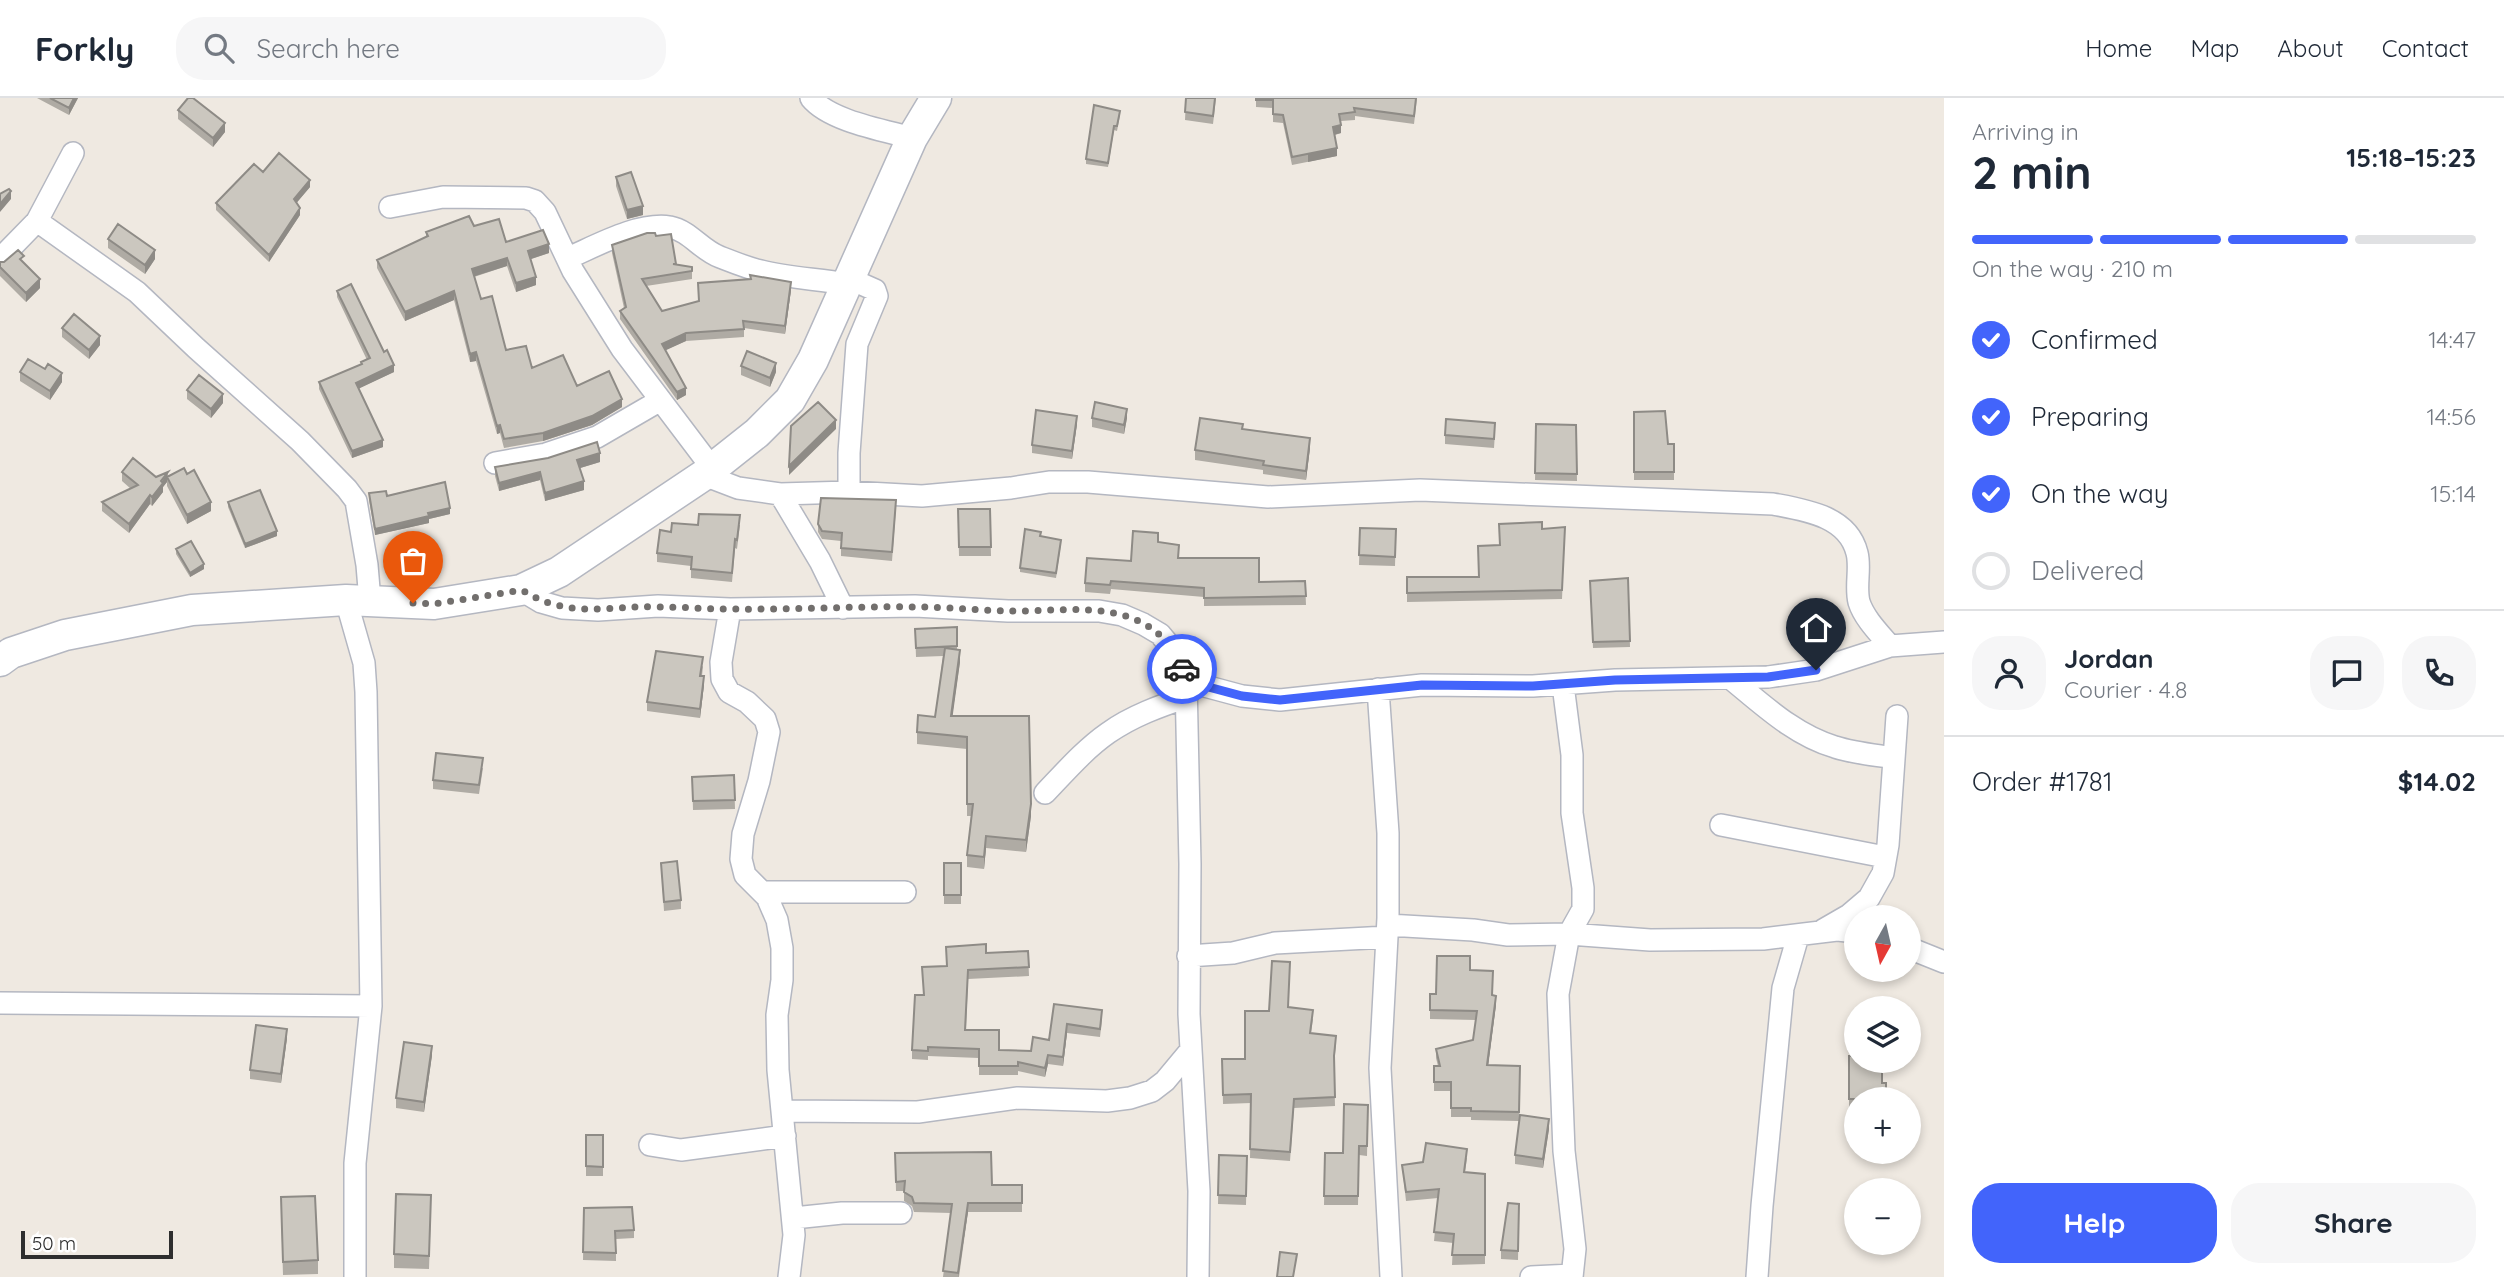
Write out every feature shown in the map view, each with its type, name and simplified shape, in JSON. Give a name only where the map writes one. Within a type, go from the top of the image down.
[{"type":"street","points":[[811,98],[822,109],[836,115],[912,138]]},
{"type":"street","points":[[0,661],[11,653],[65,635],[192,610],[358,601],[434,604],[522,590],[559,572],[708,472],[757,433],[790,400],[813,360],[912,138],[936,98]]},
{"type":"street","points":[[0,259],[37,221],[73,153]]},
{"type":"street","points":[[390,207],[443,197],[526,198],[535,201],[545,212],[573,271],[622,349],[708,472],[738,488],[780,494],[849,492],[922,496],[1049,482],[1088,482],[1268,497],[1420,490],[1773,504],[1803,509],[1829,518],[1850,536],[1858,554],[1860,604],[1890,646]]},
{"type":"street","points":[[37,221],[137,292],[300,441],[356,501],[367,565],[358,601],[366,692],[371,1006],[355,1163],[355,1277]]},
{"type":"street","points":[[568,258],[620,236],[650,227],[670,227],[687,233],[693,241],[716,255],[760,271],[847,281],[875,290],[877,296],[857,344],[849,453],[849,492]]},
{"type":"street","points":[[495,463],[546,454],[597,437],[659,401]]},
{"type":"street","points":[[780,494],[844,608]]},
{"type":"street","points":[[522,590],[541,602],[562,608],[598,610],[658,607],[915,607],[1099,611],[1122,615],[1160,634],[1175,652],[1186,689],[1190,864],[1188,957],[1190,1051],[1199,1191],[1198,1277]]},
{"type":"street","points":[[730,609],[721,662],[722,679],[729,692],[747,702],[765,719],[769,732],[759,780],[743,834],[741,859],[746,875],[762,892],[777,920],[782,948],[777,1028],[794,1218],[789,1277]]},
{"type":"street","points":[[1045,793],[1076,760],[1108,733],[1186,689],[1280,700],[1422,685],[1563,685],[1615,680],[1768,677],[1816,670],[1890,646],[1944,642]]},
{"type":"street","points":[[1730,678],[1811,738],[1836,748],[1894,758]]},
{"type":"street","points":[[1531,1277],[1572,1276],[1574,1249],[1564,1151],[1558,994],[1569,934],[1583,909],[1583,888],[1572,813],[1572,755],[1563,685]]},
{"type":"street","points":[[1378,688],[1388,832],[1387,931],[1380,1068],[1391,1277]]},
{"type":"street","points":[[1758,1277],[1762,1206],[1783,988],[1808,935],[1849,915],[1869,898],[1883,873],[1897,716]]},
{"type":"street","points":[[1721,825],[1885,857]]},
{"type":"street","points":[[762,892],[905,892]]},
{"type":"street","points":[[1188,957],[1233,953],[1275,943],[1387,931],[1473,930],[1508,935],[1569,934],[1650,940],[1763,939],[1844,931]]},
{"type":"street","points":[[1922,953],[1944,962]]},
{"type":"street","points":[[0,1003],[371,1006]]},
{"type":"street","points":[[783,1111],[918,1112],[1018,1098],[1107,1101],[1130,1098],[1152,1091],[1165,1081],[1190,1051]]},
{"type":"street","points":[[650,1145],[681,1150],[785,1136]]},
{"type":"street","points":[[794,1218],[842,1213],[901,1213]]},
{"type":"building","points":[[50,98],[74,98],[69,108]]},
{"type":"building","points":[[188,98],[193,98],[225,123],[213,138],[178,110]]},
{"type":"building","points":[[1186,98],[1215,98],[1213,116],[1185,112]]},
{"type":"building","points":[[1256,98],[1416,98],[1414,116],[1354,108],[1355,112],[1339,114],[1341,125],[1333,127],[1337,148],[1292,157],[1283,115],[1273,114],[1273,100]]},
{"type":"building","points":[[1094,105],[1120,111],[1117,126],[1114,126],[1108,163],[1086,159]]},
{"type":"building","points":[[279,153],[310,180],[294,199],[300,208],[269,255],[216,203],[254,164],[263,172]]},
{"type":"building","points":[[631,172],[643,206],[627,210],[616,177]]},
{"type":"building","points":[[9,189],[11,191],[0,204],[0,194]]},
{"type":"building","points":[[469,216],[474,226],[499,219],[506,242],[543,230],[549,244],[528,251],[536,277],[516,283],[507,258],[472,269],[481,299],[492,296],[506,350],[526,346],[532,368],[563,355],[577,386],[609,371],[622,399],[592,416],[543,433],[504,439],[500,425],[497,426],[476,352],[470,354],[454,291],[405,312],[377,260],[428,236],[426,232]]},
{"type":"building","points":[[118,224],[155,250],[145,265],[108,239]]},
{"type":"building","points":[[647,233],[655,233],[656,236],[671,234],[676,264],[673,264],[692,267],[692,271],[642,279],[662,311],[699,301],[698,283],[751,279],[750,275],[791,282],[785,326],[743,321],[744,329],[686,333],[662,344],[686,388],[677,392],[620,311],[626,307],[612,245]]},
{"type":"building","points":[[18,250],[24,256],[20,259],[40,279],[26,293],[0,267],[0,262],[4,262]]},
{"type":"building","points":[[351,284],[384,352],[387,350],[394,365],[356,383],[383,440],[352,451],[319,382],[370,358],[337,291]]},
{"type":"building","points":[[74,314],[100,336],[89,350],[62,328]]},
{"type":"building","points":[[747,351],[776,363],[770,378],[741,366]]},
{"type":"building","points":[[28,359],[45,369],[48,364],[62,373],[50,391],[20,372]]},
{"type":"building","points":[[199,375],[223,394],[211,409],[187,390]]},
{"type":"building","points":[[818,402],[836,420],[789,466],[791,426]]},
{"type":"building","points":[[1095,402],[1127,409],[1124,425],[1092,418]]},
{"type":"building","points":[[1036,410],[1077,416],[1072,451],[1032,445]]},
{"type":"building","points":[[1665,411],[1668,444],[1674,444],[1674,472],[1634,472],[1634,412]]},
{"type":"building","points":[[1200,418],[1243,424],[1242,429],[1310,438],[1306,471],[1195,450]]},
{"type":"building","points":[[1446,419],[1495,423],[1494,439],[1445,435]]},
{"type":"building","points":[[1536,424],[1576,425],[1577,474],[1535,473]]},
{"type":"building","points":[[597,442],[600,453],[577,460],[584,481],[545,493],[540,472],[499,483],[495,467],[548,458]]},
{"type":"building","points":[[133,458],[156,477],[168,472],[161,481],[163,483],[152,497],[150,495],[129,524],[102,502],[138,485],[122,472]]},
{"type":"building","points":[[184,468],[187,474],[194,470],[211,502],[187,515],[167,477]]},
{"type":"building","points":[[445,482],[450,508],[375,529],[369,493],[386,491],[387,496]]},
{"type":"building","points":[[260,490],[277,531],[245,544],[228,502]]},
{"type":"building","points":[[821,498],[896,500],[892,552],[841,548],[842,533],[822,531],[818,524]]},
{"type":"building","points":[[958,509],[990,509],[991,547],[959,547]]},
{"type":"building","points":[[699,514],[740,515],[732,573],[691,569],[692,557],[657,553],[660,530],[671,532],[672,523],[698,525]]},
{"type":"building","points":[[1542,522],[1542,529],[1565,527],[1562,590],[1407,593],[1407,577],[1479,577],[1478,546],[1500,545],[1499,524]]},
{"type":"building","points":[[1360,528],[1396,529],[1395,557],[1359,555]]},
{"type":"building","points":[[1025,529],[1041,532],[1040,536],[1061,540],[1056,573],[1020,568]]},
{"type":"building","points":[[1133,531],[1158,533],[1158,542],[1179,545],[1178,558],[1259,558],[1259,582],[1305,581],[1306,596],[1204,598],[1204,588],[1111,581],[1110,585],[1085,583],[1087,558],[1131,561]]},
{"type":"building","points":[[191,541],[204,564],[190,573],[176,549]]},
{"type":"building","points":[[1628,578],[1630,641],[1593,642],[1590,581]]},
{"type":"building","points":[[957,627],[957,646],[916,648],[915,629]]},
{"type":"building","points":[[945,648],[960,650],[951,716],[1029,716],[1031,804],[1026,840],[986,836],[984,857],[967,855],[973,804],[967,804],[967,737],[917,732],[918,715],[935,717]]},
{"type":"building","points":[[656,651],[703,657],[700,709],[647,702]]},
{"type":"building","points":[[436,753],[483,758],[479,785],[433,780]]},
{"type":"building","points":[[734,775],[735,800],[693,801],[692,777]]},
{"type":"building","points":[[677,861],[681,900],[664,902],[661,863]]},
{"type":"building","points":[[944,863],[961,863],[961,895],[944,895]]},
{"type":"building","points":[[986,944],[986,953],[1028,951],[1029,967],[968,970],[965,1030],[999,1030],[999,1050],[1031,1051],[1033,1037],[1049,1040],[1054,1004],[1102,1010],[1100,1029],[1067,1024],[1063,1057],[1048,1055],[1045,1068],[1018,1062],[1018,1066],[979,1066],[979,1049],[928,1047],[928,1051],[912,1050],[915,995],[924,995],[922,967],[947,966],[946,947]]},
{"type":"building","points":[[1437,956],[1470,956],[1470,970],[1493,971],[1492,995],[1496,996],[1487,1065],[1520,1066],[1519,1112],[1451,1108],[1451,1082],[1434,1082],[1434,1066],[1440,1066],[1436,1049],[1473,1040],[1477,1011],[1430,1010],[1430,994],[1436,994]]},
{"type":"building","points":[[1272,961],[1290,962],[1288,1007],[1313,1010],[1310,1033],[1336,1036],[1335,1097],[1294,1099],[1290,1152],[1250,1149],[1251,1094],[1223,1095],[1222,1059],[1245,1059],[1245,1011],[1269,1011]]},
{"type":"building","points":[[256,1025],[287,1029],[281,1074],[250,1070]]},
{"type":"building","points":[[404,1042],[432,1046],[424,1102],[396,1098]]},
{"type":"building","points":[[1849,1073],[1882,1073],[1882,1083],[1886,1083],[1886,1087],[1849,1087]]},
{"type":"building","points":[[1344,1104],[1368,1105],[1367,1146],[1359,1146],[1358,1196],[1324,1196],[1325,1153],[1343,1153]]},
{"type":"building","points":[[1520,1115],[1549,1119],[1543,1159],[1515,1155]]},
{"type":"building","points":[[586,1135],[603,1135],[603,1167],[586,1166]]},
{"type":"building","points":[[1426,1143],[1467,1149],[1464,1172],[1485,1174],[1485,1255],[1452,1255],[1454,1234],[1434,1232],[1439,1189],[1406,1192],[1402,1165],[1423,1162]]},
{"type":"building","points":[[991,1152],[992,1185],[1022,1185],[1022,1203],[968,1203],[958,1273],[943,1271],[952,1204],[914,1203],[912,1197],[904,1192],[905,1181],[896,1182],[895,1153]]},
{"type":"building","points":[[1219,1155],[1247,1156],[1246,1196],[1218,1195]]},
{"type":"building","points":[[396,1194],[431,1195],[429,1256],[394,1254]]},
{"type":"building","points":[[315,1196],[318,1260],[283,1262],[281,1197]]},
{"type":"building","points":[[1508,1203],[1519,1204],[1518,1251],[1501,1250]]},
{"type":"building","points":[[632,1207],[634,1230],[615,1231],[616,1253],[583,1252],[584,1208]]},
{"type":"building","points":[[1280,1252],[1297,1254],[1293,1277],[1277,1277]]},
{"type":"way so far","points":[[413,603],[434,604],[522,590],[541,602],[562,608],[598,610],[658,607],[915,607],[1099,611],[1122,615],[1160,634],[1175,652],[1182,669]]},
{"type":"route","points":[[1182,669],[1186,681],[1242,696],[1280,700],[1422,685],[1563,685],[1615,680],[1768,677],[1816,670]]}]
